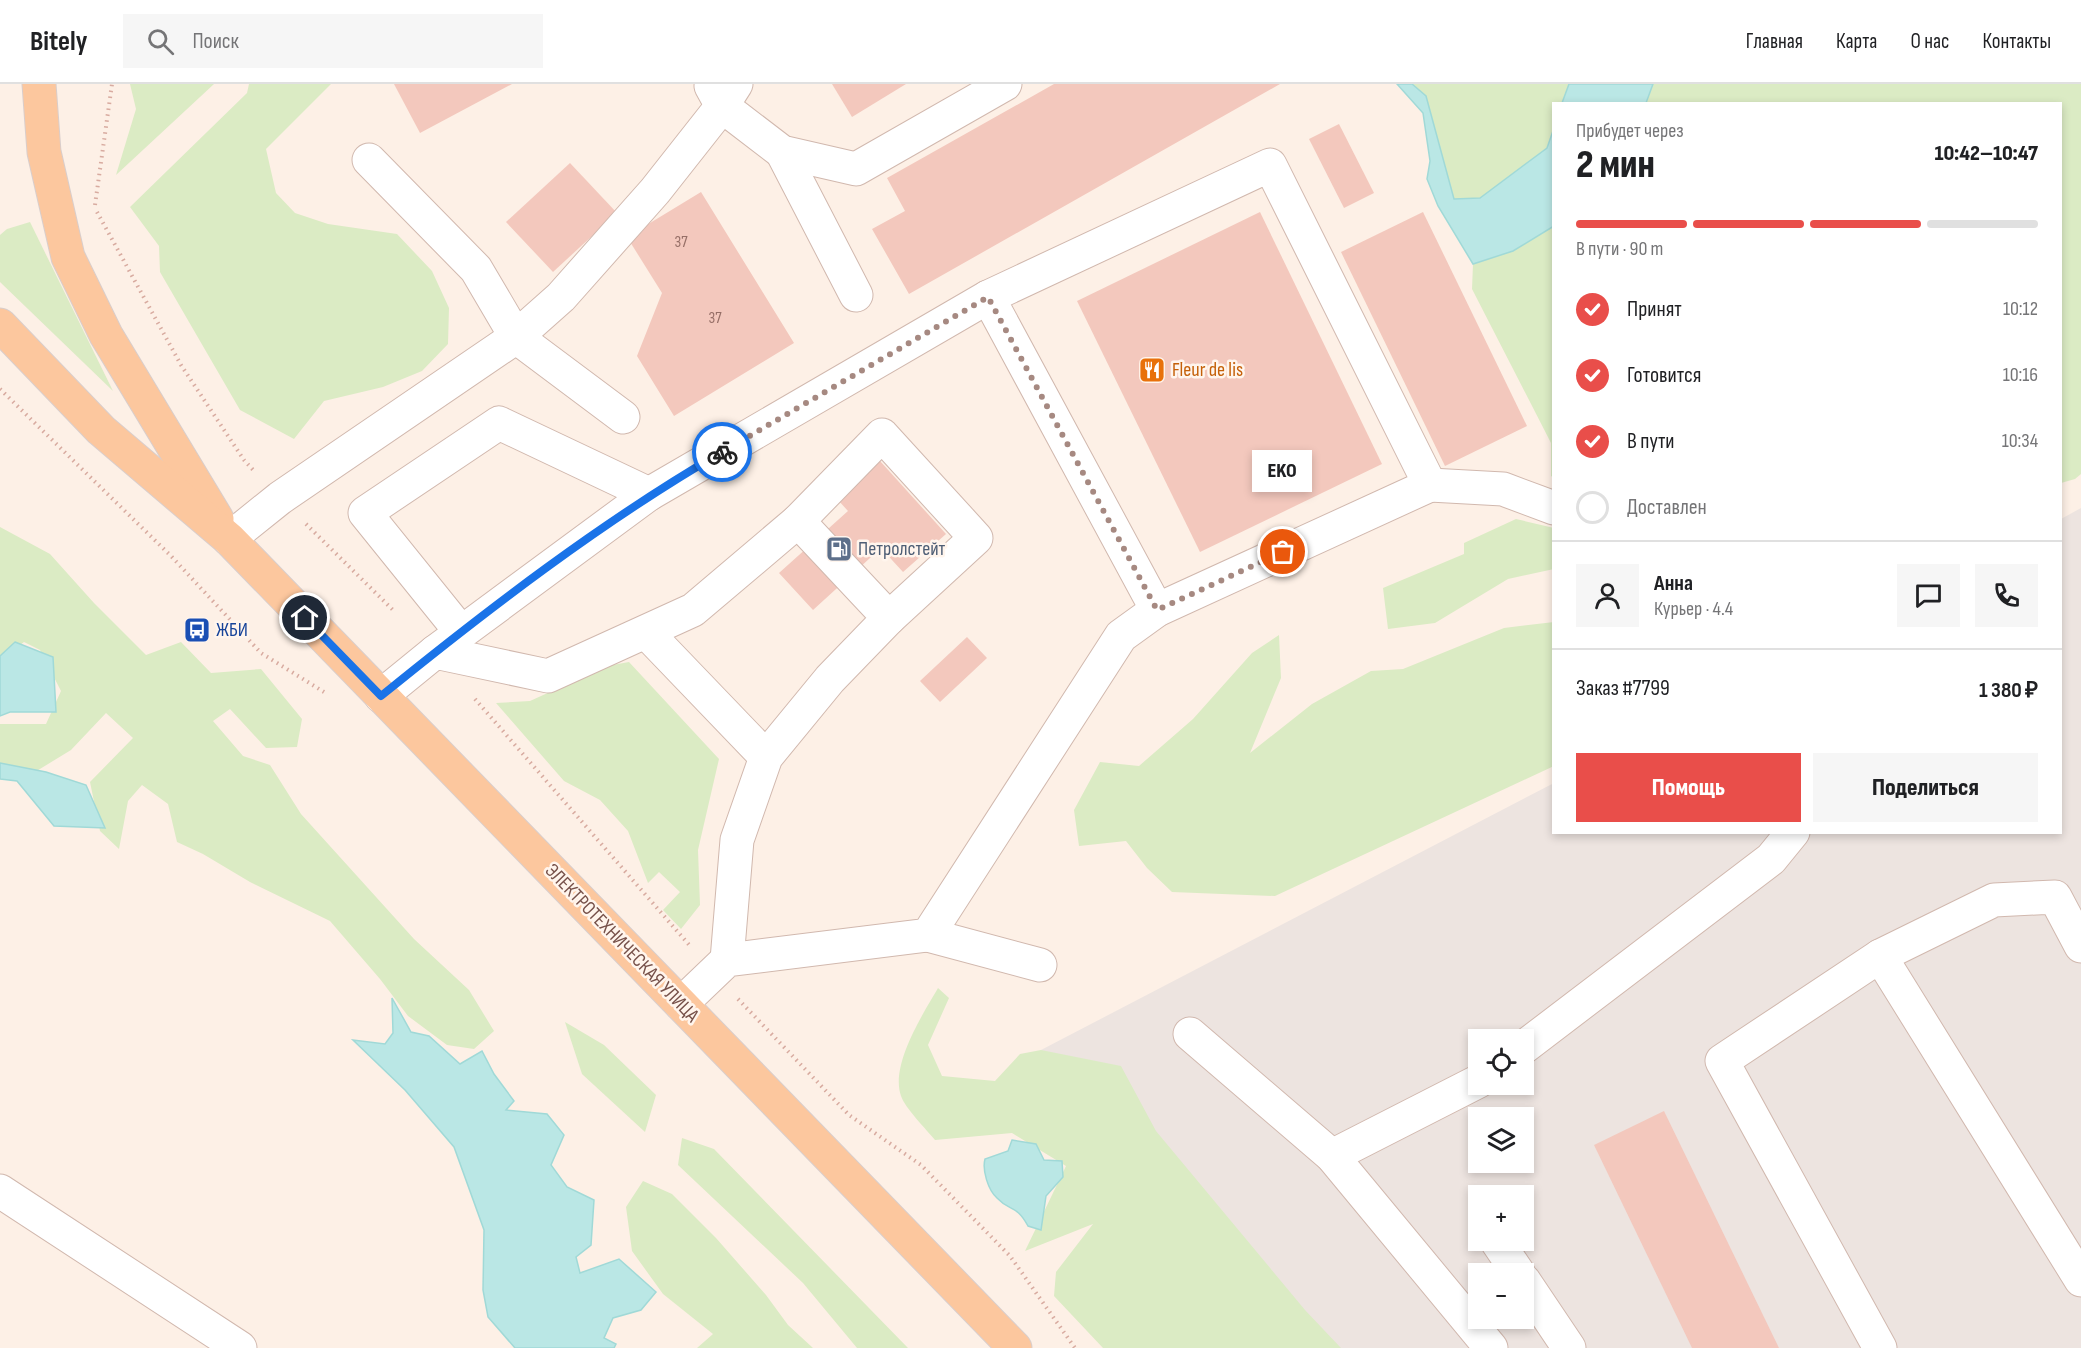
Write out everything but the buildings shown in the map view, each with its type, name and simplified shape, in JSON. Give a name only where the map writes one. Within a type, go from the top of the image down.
[{"type":"main road","points":[[39,84],[44,152],[68,257],[111,344],[229,539]]},
{"type":"main road","points":[[0,325],[101,430],[229,539]]},
{"type":"main road","name":"ЭЛЕКТРОТЕХНИЧЕСКАЯ УЛИЦА","points":[[229,539],[1015,1348]]},
{"type":"lane","points":[[782,152],[856,169],[1005,84]]},
{"type":"lane","points":[[229,539],[280,498],[516,337],[561,297],[655,190],[723,91],[782,152],[856,295]]},
{"type":"lane","points":[[369,160],[476,269],[516,337],[623,417]]},
{"type":"lane","points":[[381,696],[461,632],[649,494],[988,297],[1270,165],[1430,485]]},
{"type":"lane","points":[[988,297],[1157,610]]},
{"type":"lane","points":[[461,632],[365,513],[499,423],[649,494]]},
{"type":"lane","points":[[435,652],[548,676],[693,610],[798,520],[882,435],[976,538],[889,618],[830,679],[766,756],[737,840],[720,966]]},
{"type":"lane","points":[[928,935],[1120,636],[1157,610],[1430,485],[1503,489],[1552,507]]},
{"type":"lane","points":[[798,520],[889,618]]},
{"type":"lane","points":[[646,632],[766,756]]},
{"type":"lane","points":[[1534,1039],[1771,859],[1791,834]]},
{"type":"lane","points":[[1880,1348],[1722,1060],[1880,956],[1994,900],[2055,897],[2081,946]]},
{"type":"lane","points":[[681,1004],[720,966],[928,935],[1040,965]]},
{"type":"lane","points":[[1880,956],[2081,1280]]},
{"type":"lane","points":[[1190,1034],[1332,1156],[1491,1348]]},
{"type":"lane","points":[[1332,1156],[1468,1087]]},
{"type":"lane","points":[[0,1191],[240,1348]]},
{"type":"lane","points":[[1534,1296],[1569,1348]]},
{"type":"path","points":[[112,84],[95,208],[181,365],[244,460],[435,652]]},
{"type":"path","points":[[0,389],[171,556],[261,653],[333,698]]},
{"type":"path","points":[[473,697],[720,966],[849,1115],[921,1165],[1010,1256],[1074,1347]]},
{"type":"shaded area","points":[[2081,508],[2081,1348],[1329,1348],[1041,1050],[1552,784],[1552,834],[2062,834],[2062,518]]},
{"type":"green space","points":[[130,84],[214,84],[116,175],[136,109]]},
{"type":"green space","points":[[249,84],[331,84],[266,149],[276,193],[295,213],[328,224],[397,234],[432,271],[449,308],[448,344],[422,371],[383,387],[324,401],[294,439],[240,410],[160,272],[159,246],[130,207],[247,93]]},
{"type":"green space","points":[[1412,84],[1569,84],[1562,102],[1552,102],[1552,134],[1547,148],[1480,198],[1454,199],[1426,97]]},
{"type":"green space","points":[[1653,84],[2081,84],[2081,474],[2075,479],[2062,483],[2062,102],[1646,102]]},
{"type":"green space","points":[[30,222],[113,391],[0,282],[0,235],[7,229]]},
{"type":"green space","points":[[1552,227],[1552,477],[1551,443],[1472,289],[1473,264],[1513,251]]},
{"type":"green space","points":[[1516,519],[1552,528],[1552,569],[1508,579],[1435,623],[1388,629],[1383,588],[1464,554],[1464,543]]},
{"type":"green space","points":[[0,527],[50,554],[94,603],[146,655],[181,642],[211,673],[261,669],[302,719],[297,747],[266,748],[230,709],[213,721],[243,756],[270,765],[301,814],[414,939],[469,990],[494,1031],[474,1049],[447,1045],[408,1016],[380,979],[330,921],[250,882],[203,854],[177,842],[168,804],[142,785],[128,801],[119,849],[100,831],[90,782],[133,738],[106,713],[71,750],[35,772],[0,764],[0,724],[46,724],[61,691],[40,650],[24,642],[0,661]]},
{"type":"green space","points":[[1552,622],[1552,767],[1275,896],[1172,892],[1147,868],[1126,841],[1079,846],[1074,810],[1100,762],[1139,766],[1193,719],[1252,653],[1279,635],[1281,678],[1250,753],[1312,704],[1371,671],[1403,669],[1504,628]]},
{"type":"green space","points":[[629,662],[719,759],[698,850],[700,905],[681,929],[663,910],[680,892],[659,872],[648,883],[628,831],[600,800],[564,781],[496,703],[530,701],[607,666]]},
{"type":"green space","points":[[938,988],[949,998],[928,1045],[942,1076],[995,1081],[1020,1054],[1041,1050],[1121,1066],[1156,1131],[1305,1310],[1341,1348],[1103,1348],[1054,1296],[1056,1272],[1093,1224],[1025,1251],[1066,1166],[1012,1133],[935,1140],[903,1101],[899,1084],[904,1055],[917,1025]]},
{"type":"green space","points":[[565,1022],[604,1045],[656,1095],[645,1132],[582,1074]]},
{"type":"green space","points":[[682,1138],[714,1149],[908,1348],[857,1348],[803,1283],[678,1165]]},
{"type":"green space","points":[[643,1181],[672,1194],[716,1238],[766,1295],[788,1325],[813,1348],[697,1348],[713,1334],[663,1294],[632,1251],[626,1207]]},
{"type":"water","points":[[1397,84],[1412,84],[1426,96],[1454,199],[1480,198],[1547,148],[1552,134],[1552,227],[1513,251],[1473,264],[1438,206],[1427,179],[1430,161],[1423,113]]},
{"type":"water","points":[[1569,84],[1653,84],[1646,102],[1562,102]]},
{"type":"water","points":[[15,642],[53,657],[56,712],[10,712],[0,716],[0,656]]},
{"type":"water","points":[[0,763],[46,772],[86,785],[105,828],[54,826],[17,781],[0,779]]},
{"type":"water","points":[[392,998],[411,1032],[429,1036],[460,1064],[482,1051],[494,1074],[514,1101],[506,1110],[547,1114],[564,1135],[551,1165],[567,1187],[594,1200],[591,1245],[576,1257],[580,1273],[619,1259],[656,1292],[641,1310],[613,1318],[604,1338],[616,1344],[614,1348],[515,1348],[488,1317],[483,1290],[484,1230],[454,1147],[405,1090],[353,1040],[385,1044],[393,1033]]},
{"type":"water","points":[[1012,1140],[1036,1144],[1044,1160],[1062,1161],[1063,1177],[1046,1196],[1041,1230],[1028,1226],[1020,1214],[994,1194],[986,1180],[985,1159],[1008,1151]]},
{"type":"way so far","points":[[722,452],[988,297],[1157,610],[1283,552]]},
{"type":"place","name":"Fleur de lis","points":[[1152,370]]},
{"type":"place","name":"Петролстейт","points":[[839,549]]},
{"type":"place","name":"EKO","points":[[1283,552]]},
{"type":"place","name":"ЖБИ","points":[[197,630]]},
{"type":"route","points":[[305,618],[381,696],[461,632],[649,494],[722,452]]}]
